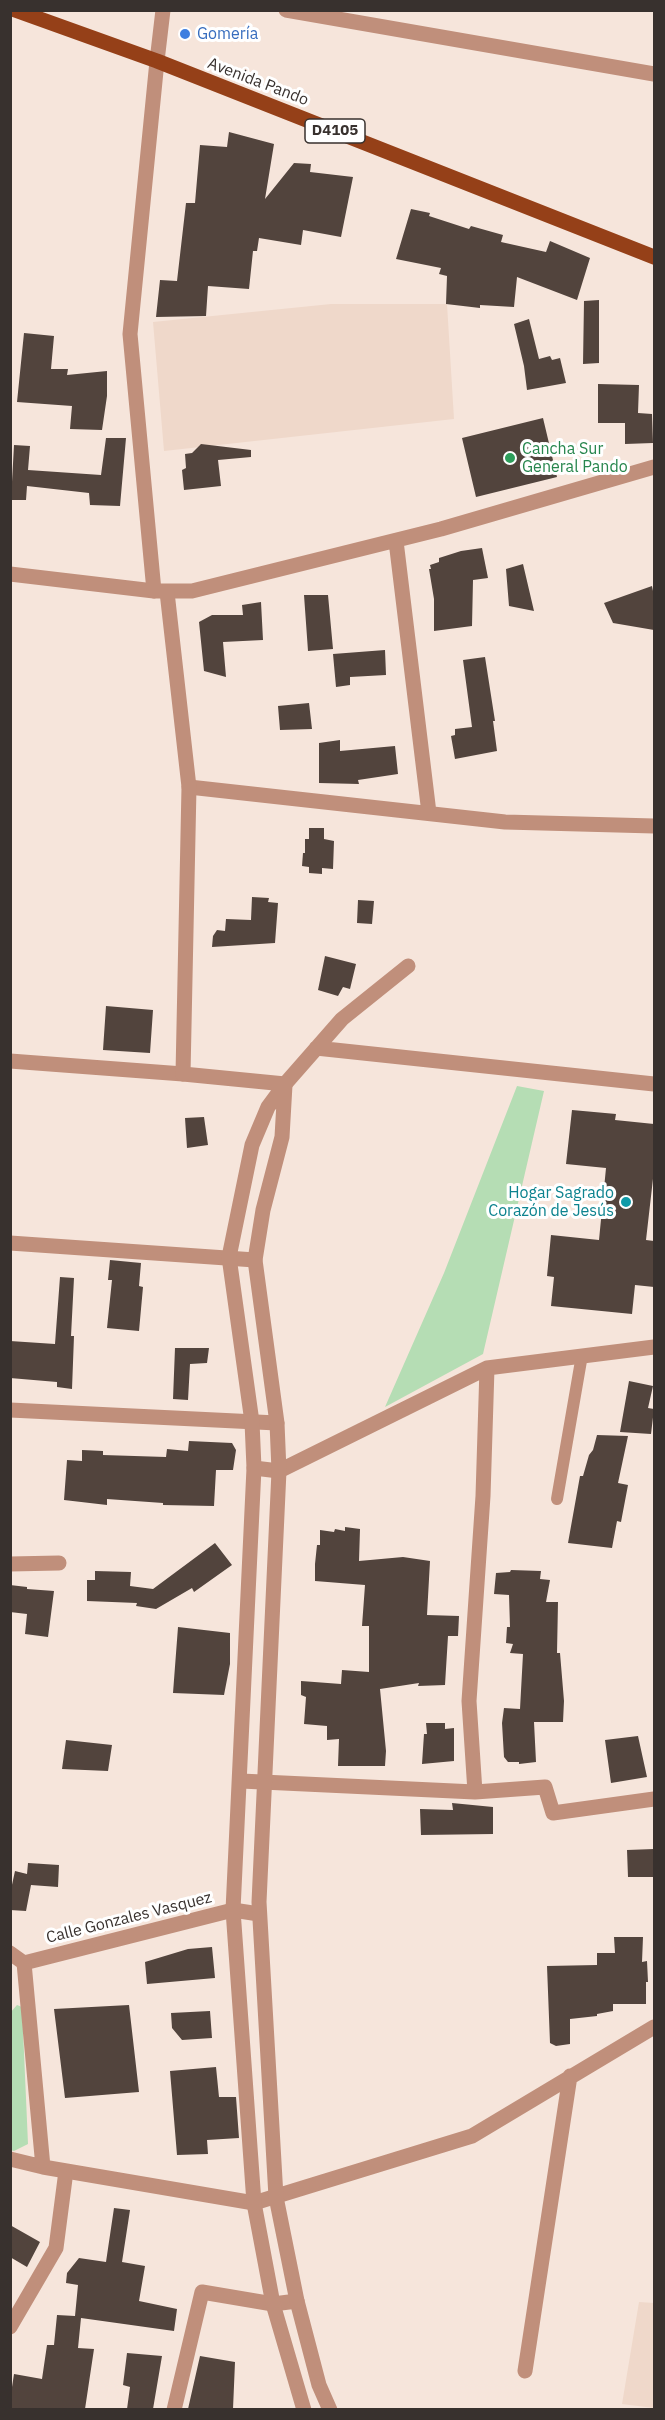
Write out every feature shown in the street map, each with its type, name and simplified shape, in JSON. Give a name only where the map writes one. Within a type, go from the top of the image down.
[{"type":"main road","name":"Avenida Pando","points":[[15,10],[157,61],[654,257]]},
{"type":"street","points":[[163,10],[130,334],[161,591],[189,787],[183,1074]]},
{"type":"street","points":[[286,10],[654,74]]},
{"type":"street","points":[[10,574],[161,591],[192,591],[396,541],[654,467]]},
{"type":"street","points":[[396,541],[429,813]]},
{"type":"street","points":[[189,787],[505,822],[654,826]]},
{"type":"street","points":[[304,2409],[273,2304],[254,2203],[233,1911],[241,1781],[254,1468],[252,1422],[229,1257],[252,1145],[268,1107],[342,1019],[408,966]]},
{"type":"street","points":[[316,1048],[654,1083]]},
{"type":"street","points":[[10,1061],[285,1084]]},
{"type":"street","points":[[285,1084],[282,1137],[263,1210],[255,1260],[277,1423],[279,1471],[260,1914],[276,2197],[297,2301],[319,2385],[330,2409]]},
{"type":"street","points":[[10,1243],[255,1260]]},
{"type":"street","points":[[254,1468],[279,1471],[487,1368],[654,1347]]},
{"type":"street","points":[[475,1792],[469,1701],[483,1496],[487,1368]]},
{"type":"street","points":[[10,1410],[277,1423]]},
{"type":"street","points":[[10,1564],[59,1563]]},
{"type":"street","points":[[241,1781],[475,1792],[545,1787],[553,1813],[654,1799]]},
{"type":"street","name":"Calle Gonzales Vasquez","points":[[24,1963],[233,1911],[260,1914]]},
{"type":"street","points":[[10,1953],[24,1963],[43,2167]]},
{"type":"street","points":[[10,2159],[43,2167],[254,2203],[472,2136],[654,2027]]},
{"type":"street","points":[[525,2370],[570,2076]]},
{"type":"street","points":[[10,2327],[56,2248],[66,2171]]},
{"type":"street","points":[[174,2409],[202,2292],[273,2304],[297,2301]]},
{"type":"lane","points":[[557,1499],[582,1355]]},
{"type":"shaded area","points":[[331,304],[447,304],[454,419],[164,451],[153,322]]},
{"type":"shaded area","points":[[639,2302],[654,2303],[654,2408],[622,2404]]},
{"type":"green space","points":[[517,1086],[544,1091],[483,1354],[385,1407],[444,1273]]},
{"type":"green space","points":[[17,2005],[22,2007],[28,2144],[14,2151],[10,2150],[10,2013]]},
{"type":"building","points":[[229,132],[274,144],[265,199],[294,163],[311,164],[310,172],[353,177],[341,237],[303,230],[301,245],[259,238],[257,251],[253,251],[249,289],[208,286],[206,316],[156,317],[160,280],[177,281],[186,203],[195,203],[200,145],[227,147]]},
{"type":"building","points":[[411,209],[430,213],[429,216],[469,229],[471,226],[503,235],[501,242],[546,252],[550,241],[590,258],[577,300],[517,277],[514,307],[480,305],[480,308],[446,304],[447,276],[439,274],[441,268],[396,259]]},
{"type":"building","points":[[599,300],[599,363],[583,364],[584,301]]},
{"type":"building","points":[[529,319],[539,359],[550,356],[552,360],[560,358],[566,383],[527,390],[514,324]]},
{"type":"building","points":[[24,333],[54,336],[51,369],[68,369],[67,375],[107,371],[107,396],[102,430],[70,429],[72,406],[17,402]]},
{"type":"building","points":[[598,384],[639,385],[638,413],[652,414],[653,443],[625,444],[625,423],[598,423]]},
{"type":"building","name":"Cancha Sur General Pando","points":[[543,418],[557,477],[476,497],[462,438]]},
{"type":"building","points":[[106,438],[126,438],[120,506],[90,505],[89,493],[27,486],[26,500],[11,500],[14,445],[30,446],[28,470],[101,475]]},
{"type":"building","points":[[201,444],[251,450],[251,457],[218,460],[221,486],[184,490],[182,470],[186,468],[185,454],[192,453]]},
{"type":"building","points":[[482,548],[488,578],[473,580],[472,626],[434,631],[434,599],[430,565],[439,562],[439,558],[461,551]]},
{"type":"building","points":[[523,564],[534,611],[509,606],[506,569]]},
{"type":"building","points":[[652,586],[654,630],[613,623],[604,603]]},
{"type":"building","points":[[304,595],[328,595],[333,649],[308,651]]},
{"type":"building","points":[[261,602],[263,640],[223,642],[226,677],[204,671],[199,622],[212,615],[243,615],[242,605]]},
{"type":"building","points":[[385,650],[386,675],[350,677],[350,685],[336,687],[333,654]]},
{"type":"building","points":[[485,657],[495,721],[493,721],[497,751],[455,759],[451,736],[455,735],[455,729],[472,727],[463,660]]},
{"type":"building","points":[[309,703],[312,729],[280,730],[278,706]]},
{"type":"building","points":[[340,740],[340,751],[395,746],[398,774],[358,780],[359,784],[319,783],[319,743]]},
{"type":"building","points":[[309,828],[324,828],[324,839],[334,841],[333,869],[322,868],[322,874],[309,873],[309,867],[302,866],[305,839],[309,839]]},
{"type":"building","points":[[252,897],[269,898],[268,902],[278,903],[275,943],[212,947],[213,936],[217,930],[225,931],[226,919],[251,920]]},
{"type":"building","points":[[358,900],[374,901],[372,924],[357,923]]},
{"type":"building","points":[[325,956],[356,964],[350,989],[343,987],[338,996],[318,990]]},
{"type":"building","points":[[106,1006],[153,1010],[150,1053],[103,1050]]},
{"type":"building","name":"Hogar Sagrado Corazón de Jesús","points":[[572,1110],[616,1114],[615,1120],[654,1124],[654,1170],[646,1240],[654,1241],[654,1287],[635,1285],[632,1314],[551,1306],[554,1277],[547,1276],[551,1235],[599,1240],[606,1168],[566,1164]]},
{"type":"building","points":[[204,1117],[208,1145],[187,1148],[185,1118]]},
{"type":"building","points":[[110,1260],[141,1263],[139,1286],[143,1287],[139,1331],[107,1328],[112,1280],[108,1280]]},
{"type":"building","points":[[60,1277],[74,1278],[71,1336],[74,1336],[72,1389],[57,1387],[57,1382],[10,1378],[10,1341],[55,1344]]},
{"type":"building","points":[[175,1348],[209,1348],[207,1363],[190,1364],[188,1400],[173,1399]]},
{"type":"building","points":[[629,1381],[653,1386],[648,1408],[654,1409],[651,1434],[620,1432]]},
{"type":"building","points":[[597,1435],[628,1436],[618,1483],[628,1485],[621,1522],[617,1521],[612,1548],[568,1543],[580,1476],[583,1476]]},
{"type":"building","points":[[189,1441],[232,1443],[236,1450],[233,1470],[216,1470],[214,1506],[163,1505],[163,1503],[107,1499],[107,1505],[64,1500],[67,1460],[82,1461],[82,1450],[103,1451],[103,1455],[166,1457],[167,1449],[188,1451]]},
{"type":"building","points":[[345,1527],[360,1529],[359,1561],[403,1557],[430,1561],[427,1615],[459,1616],[458,1636],[448,1636],[445,1685],[418,1686],[419,1683],[380,1689],[386,1751],[385,1766],[338,1766],[339,1739],[327,1740],[327,1726],[304,1724],[306,1697],[301,1695],[301,1681],[341,1684],[342,1670],[369,1672],[369,1626],[362,1626],[365,1585],[315,1581],[320,1530],[345,1531]]},
{"type":"building","points":[[215,1543],[232,1565],[194,1592],[192,1588],[156,1609],[136,1606],[137,1603],[87,1601],[87,1580],[95,1580],[95,1571],[131,1572],[130,1586],[153,1589]]},
{"type":"building","points":[[511,1570],[541,1571],[540,1579],[550,1580],[546,1602],[558,1602],[557,1653],[560,1653],[564,1701],[563,1722],[534,1722],[536,1762],[519,1764],[519,1762],[508,1762],[504,1757],[502,1723],[504,1708],[520,1709],[523,1654],[510,1653],[513,1644],[506,1643],[507,1627],[510,1627],[509,1595],[494,1594],[496,1573]]},
{"type":"building","points":[[10,1585],[54,1591],[48,1637],[25,1634],[27,1614],[10,1612]]},
{"type":"building","points":[[178,1627],[230,1633],[230,1664],[224,1695],[173,1693]]},
{"type":"building","points":[[426,1723],[445,1723],[445,1729],[454,1728],[454,1761],[422,1764],[424,1734],[427,1734]]},
{"type":"building","points":[[638,1736],[647,1777],[611,1783],[605,1740]]},
{"type":"building","points":[[66,1740],[112,1745],[108,1771],[62,1769]]},
{"type":"building","points":[[452,1803],[493,1807],[493,1834],[421,1835],[420,1809],[453,1810]]},
{"type":"building","points":[[654,1849],[654,1877],[628,1877],[627,1850]]},
{"type":"building","points":[[28,1863],[59,1865],[58,1887],[31,1885],[26,1911],[10,1910],[10,1894],[15,1871],[27,1874]]},
{"type":"building","points":[[614,1937],[643,1937],[642,1962],[647,1961],[648,1982],[646,1982],[646,2004],[613,2004],[613,2011],[597,2014],[597,2016],[570,2019],[570,2044],[556,2046],[550,2043],[547,1966],[597,1965],[597,1953],[615,1953]]},
{"type":"building","points":[[212,1947],[215,1978],[147,1984],[145,1962],[188,1949]]},
{"type":"building","points":[[129,2005],[139,2092],[65,2098],[54,2009]]},
{"type":"building","points":[[210,2011],[212,2038],[182,2040],[172,2028],[171,2013]]},
{"type":"building","points":[[216,2067],[219,2097],[236,2097],[239,2138],[207,2140],[208,2154],[177,2155],[170,2071]]},
{"type":"building","points":[[114,2208],[130,2210],[122,2262],[145,2266],[139,2301],[177,2309],[174,2331],[81,2318],[78,2348],[94,2349],[85,2409],[10,2409],[10,2387],[12,2387],[14,2374],[42,2379],[47,2345],[54,2345],[57,2315],[75,2316],[78,2285],[66,2283],[67,2273],[79,2258],[106,2262]]},
{"type":"building","points":[[10,2225],[40,2242],[27,2267],[10,2257]]},
{"type":"building","points":[[127,2353],[162,2356],[153,2409],[127,2409],[130,2387],[123,2385]]},
{"type":"building","points":[[200,2356],[235,2362],[233,2409],[188,2409]]},
{"type":"place","name":"Gomería","points":[[185,34]]},
{"type":"place","name":"Cancha Sur General Pando","points":[[510,458]]},
{"type":"place","name":"Hogar Sagrado Corazón de Jesús","points":[[626,1202]]}]
